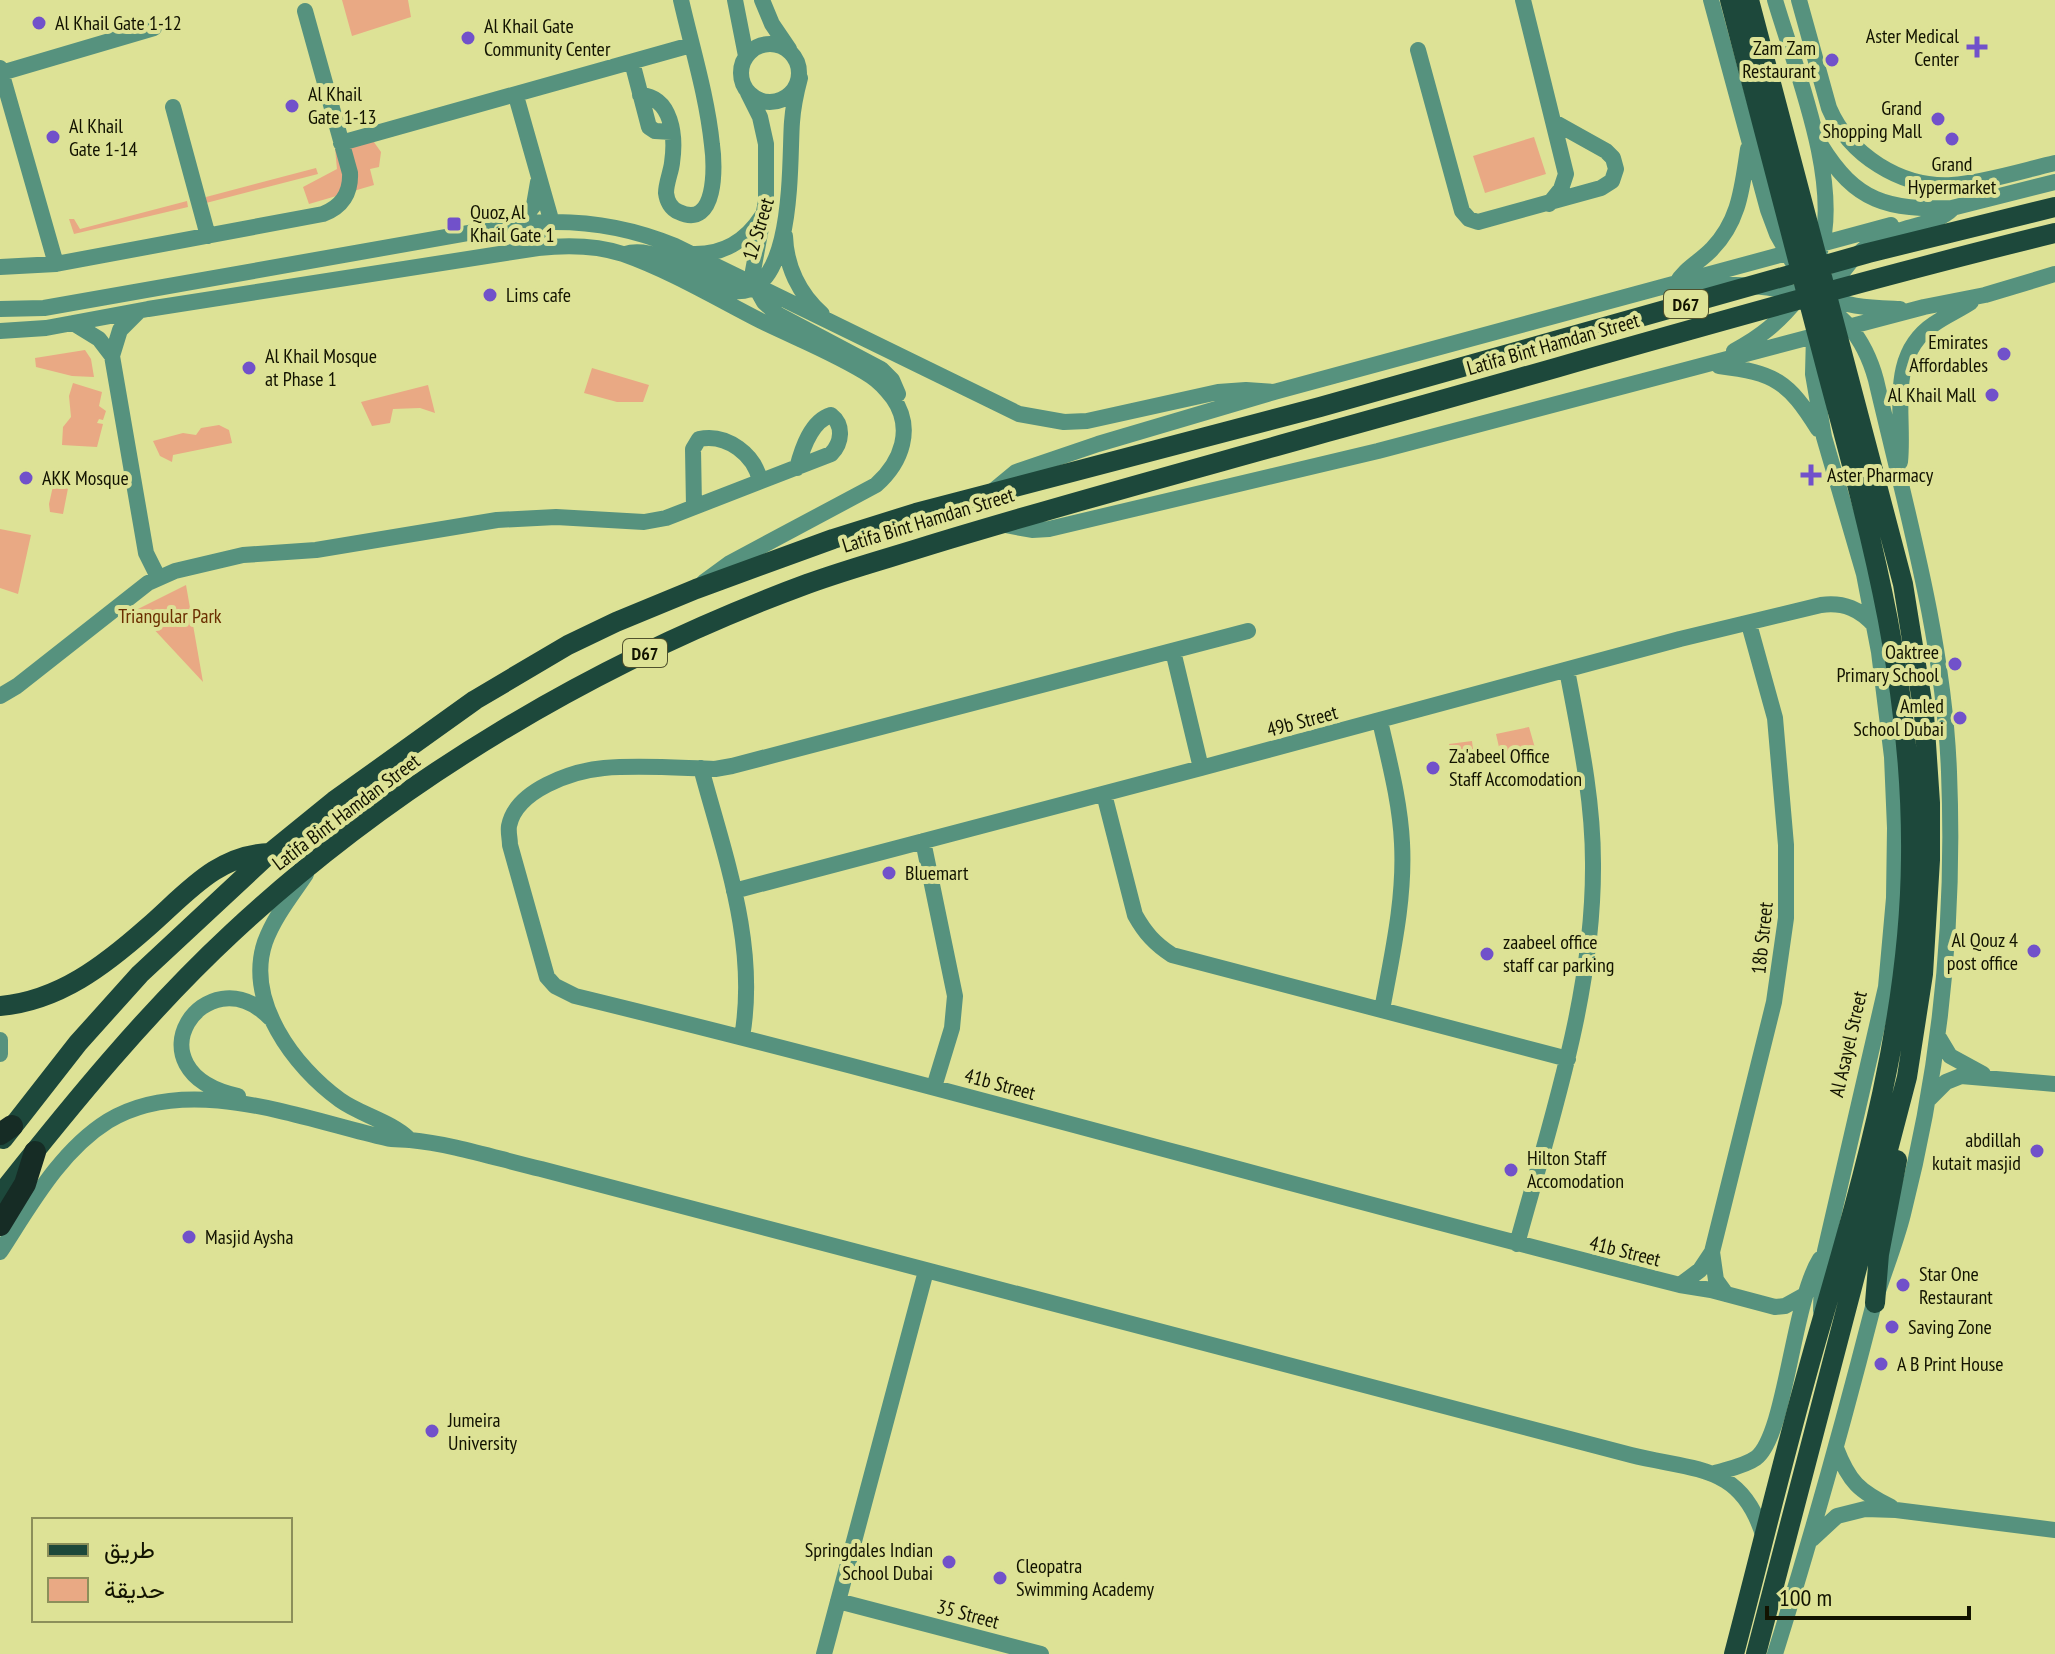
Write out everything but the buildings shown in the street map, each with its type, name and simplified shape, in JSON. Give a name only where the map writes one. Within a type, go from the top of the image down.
[{"type":"highway","points":[[0,1225],[25,1184],[35,1152]]},
{"type":"main road","points":[[1730,0],[1874,548],[1900,680],[1909,770],[1911,860],[1904,1034],[1896,1117],[1897,1164],[1879,1254],[1875,1303]]},
{"type":"main road","points":[[1749,0],[1892,542],[1918,671],[1928,758],[1930,860],[1923,974],[1884,1085],[1846,1240],[1821,1324]]},
{"type":"main road","name":"Latifa Bint Hamdan Street","points":[[4,1134],[78,1043],[140,974],[270,853],[388,761],[521,671],[616,622],[833,539],[993,491],[1113,463],[1868,253],[2055,207]]},
{"type":"main road","name":"Latifa Bint Hamdan Street","points":[[0,1195],[137,1031],[199,965],[232,932],[315,861],[363,824],[507,727],[625,662],[804,585],[998,523],[1866,281],[2055,233]]},
{"type":"main road","points":[[0,1006],[25,1003],[66,989],[122,950],[218,866],[243,855],[270,853]]},
{"type":"main road","points":[[1756,1654],[1896,1117]]},
{"type":"main road","name":"Al Asayel Street","points":[[1734,1654],[1821,1324]]},
{"type":"street","points":[[632,62],[640,95],[655,97],[663,104],[672,132],[672,161],[666,196],[676,211],[695,213],[704,208],[710,199],[714,163],[710,120],[681,0]]},
{"type":"street","points":[[735,0],[746,56]]},
{"type":"street","points":[[762,0],[772,24],[793,54],[799,65],[800,78],[785,99],[772,103],[759,101],[748,93],[742,82],[741,68],[746,56],[754,49],[774,44],[793,54]]},
{"type":"street","points":[[1523,0],[1566,174],[1561,189],[1549,204]]},
{"type":"street","points":[[1711,0],[1772,223],[1805,287]]},
{"type":"street","points":[[1709,365],[1759,338],[1775,325],[1805,287],[1822,244],[1826,192],[1814,133],[1775,0]]},
{"type":"street","points":[[1799,0],[1835,124],[1872,161],[1919,182],[1954,185],[2055,163]]},
{"type":"street","points":[[0,267],[56,264],[331,211],[343,200],[350,173],[305,11]]},
{"type":"street","points":[[56,264],[1,70],[154,28]]},
{"type":"street","points":[[341,143],[691,45]]},
{"type":"street","points":[[1418,50],[1465,215],[1478,222],[1595,190],[1612,181],[1616,169],[1613,158],[1554,122]]},
{"type":"street","name":"12 Street","points":[[755,286],[771,266],[786,218],[792,125],[800,78]]},
{"type":"street","name":"12 Street","points":[[748,93],[760,117],[766,144],[765,211],[754,264],[755,286]]},
{"type":"street","points":[[497,254],[539,240],[549,221],[548,205],[538,180],[516,96]]},
{"type":"street","points":[[173,107],[208,236]]},
{"type":"street","points":[[1814,133],[1840,172],[1875,199],[1903,208],[1953,208]]},
{"type":"street","points":[[1676,284],[1712,249],[1731,225],[1742,194],[1748,143]]},
{"type":"street","points":[[1566,174],[1595,190]]},
{"type":"street","points":[[519,224],[534,205],[538,180]]},
{"type":"street","points":[[993,491],[1016,472],[1048,460],[1274,392],[2055,182]]},
{"type":"street","points":[[1824,437],[1813,374],[1814,336],[1836,279],[1867,246],[1890,234],[1941,218],[1953,208]]},
{"type":"street","points":[[692,254],[709,254],[733,245],[746,236],[765,211]]},
{"type":"street","points":[[786,218],[787,254],[800,289],[816,309],[836,324]]},
{"type":"street","points":[[0,309],[44,308],[519,224],[587,222],[658,239],[1019,414],[1041,420],[1087,421],[1232,390],[1274,392]]},
{"type":"street","points":[[0,331],[46,328],[497,254],[567,246],[623,255],[693,286],[861,371],[883,386],[899,408]]},
{"type":"street","points":[[623,255],[640,251],[656,254],[734,291],[755,286]]},
{"type":"street","points":[[998,523],[1032,530],[1065,525],[1378,451],[1924,307],[1985,295],[2055,274]]},
{"type":"street","points":[[1676,284],[1805,287],[1826,300],[1864,345],[1871,361],[1934,641],[1949,771],[1950,879],[1938,1036],[1927,1101],[1904,1212],[1775,1654]]},
{"type":"street","points":[[696,589],[730,563],[868,491],[883,479],[896,462],[903,444],[904,426],[895,386],[881,369],[777,314],[764,302],[755,286]]},
{"type":"street","points":[[1898,476],[1901,459],[1900,385],[1909,352],[1932,325],[1985,295]]},
{"type":"street","points":[[1826,300],[1878,308],[1924,307]]},
{"type":"street","points":[[139,311],[120,330],[112,356],[146,553],[158,577]]},
{"type":"street","points":[[73,323],[99,339],[112,356]]},
{"type":"street","points":[[1709,365],[1761,373],[1778,380],[1802,402],[1824,437]]},
{"type":"street","points":[[694,507],[693,449],[699,439],[707,437],[744,452],[755,464],[760,481]]},
{"type":"street","name":"Al Asayel Street","points":[[1821,1324],[1825,1251],[1879,1018],[1891,943],[1895,863],[1889,722],[1875,626],[1864,574],[1824,437]]},
{"type":"street","points":[[0,696],[158,577],[243,555],[316,550],[497,520],[556,517],[644,522],[666,518],[797,468]]},
{"type":"street","name":"49b Street","points":[[734,891],[1680,639],[1834,603],[1857,610],[1875,626]]},
{"type":"street","name":"18b Street","points":[[1680,1285],[1700,1270],[1712,1252],[1774,1002],[1786,918],[1786,845],[1775,718],[1749,624]]},
{"type":"street","points":[[742,1037],[747,996],[747,955],[734,891],[701,768],[732,766],[1248,631]]},
{"type":"street","points":[[1173,651],[1201,768]]},
{"type":"street","points":[[1517,1244],[1568,1059],[1583,981],[1592,908],[1593,863],[1588,789],[1567,670]]},
{"type":"street","points":[[1380,721],[1400,817],[1403,871],[1398,923],[1382,1010]]},
{"type":"street","name":"41b Street","points":[[701,768],[603,768],[572,775],[527,797],[515,810],[509,827],[510,845],[544,966],[555,986],[575,996],[934,1087],[1517,1244],[1764,1306],[1785,1306],[1803,1296]]},
{"type":"street","points":[[1104,794],[1135,915],[1144,931],[1172,955],[1568,1059]]},
{"type":"street","points":[[923,841],[954,979],[955,996],[952,1028],[934,1087]]},
{"type":"street","points":[[315,861],[271,927],[264,946],[260,965],[266,1004],[290,1049],[321,1085],[340,1101],[395,1128],[409,1139]]},
{"type":"street","points":[[274,1022],[251,1003],[222,999],[197,1010],[183,1033],[184,1060],[198,1080],[217,1091],[266,1107],[386,1138],[409,1139],[541,1169],[1631,1455],[1715,1473],[1742,1493],[1759,1522],[1764,1538]]},
{"type":"street","points":[[1938,1036],[1945,1050],[1957,1062],[1992,1077]]},
{"type":"street","points":[[0,1040],[0,1054]]},
{"type":"street","points":[[1927,1101],[1953,1078],[1992,1077],[2055,1084]]},
{"type":"street","points":[[0,1252],[42,1188],[67,1157],[109,1120],[128,1111],[168,1100],[266,1107]]},
{"type":"street","points":[[1715,1473],[1756,1458],[1772,1436],[1803,1296],[1825,1251]]},
{"type":"street","name":"18b Street","points":[[1712,1252],[1716,1280],[1726,1294]]},
{"type":"street","points":[[824,1654],[926,1271]]},
{"type":"street","points":[[1836,1448],[1845,1470],[1857,1487],[1896,1510]]},
{"type":"street","points":[[1810,1541],[1829,1521],[1846,1512],[1865,1509],[1896,1510],[2055,1530]]},
{"type":"street","name":"35 Street","points":[[838,1601],[984,1647],[1041,1654]]},
{"type":"green space","points":[[342,0],[408,0],[411,17],[352,36]]},
{"type":"green space","points":[[1534,137],[1546,174],[1485,193],[1473,156]]},
{"type":"green space","points":[[371,138],[381,152],[379,167],[370,169],[374,185],[309,204],[303,187],[337,169],[335,148]]},
{"type":"green space","points":[[316,168],[318,174],[206,203],[206,197]]},
{"type":"green space","points":[[187,201],[188,207],[74,234],[69,219],[74,219],[80,229]]},
{"type":"green space","points":[[85,350],[91,359],[94,377],[72,376],[36,367],[35,358]]},
{"type":"green space","points":[[592,368],[649,385],[643,402],[617,402],[584,393]]},
{"type":"green space","points":[[73,383],[102,392],[99,406],[106,411],[103,420],[99,419],[97,423],[103,424],[97,447],[62,445],[63,427],[71,417],[69,396]]},
{"type":"green space","points":[[428,385],[435,413],[420,408],[393,409],[390,423],[372,426],[361,402]]},
{"type":"green space","points":[[219,425],[229,430],[232,443],[173,455],[172,462],[160,456],[153,441],[183,433],[196,435],[201,428]]},
{"type":"green space","points":[[57,468],[71,473],[63,514],[50,512],[49,504],[59,471]]},
{"type":"green space","points":[[0,529],[31,535],[18,594],[0,588]]},
{"type":"green space","name":"Triangular Park","points":[[186,585],[203,682],[136,610]]},
{"type":"green space","points":[[1529,727],[1535,748],[1501,756],[1496,734]]},
{"type":"green space","points":[[1472,741],[1474,758],[1451,761],[1449,744]]},
{"type":"place","name":"Al Khail Gate 1-12","points":[[39,23]]},
{"type":"place","name":"Al Khail Gate Community Center","points":[[468,38]]},
{"type":"place","name":"Aster Medical Center","points":[[1977,47]]},
{"type":"place","name":"Zam Zam Restaurant","points":[[1832,60]]},
{"type":"place","name":"Al Khail Gate 1-13","points":[[292,106]]},
{"type":"place","name":"Grand Shopping Mall","points":[[1938,119]]},
{"type":"place","name":"Al Khail Gate 1-14","points":[[53,137]]},
{"type":"place","name":"Grand Hypermarket","points":[[1952,139]]},
{"type":"place","name":"Quoz, Al Khail Gate 1","points":[[454,224]]},
{"type":"place","name":"Lims cafe","points":[[490,295]]},
{"type":"place","name":"Emirates Affordables","points":[[2004,354]]},
{"type":"place","name":"Al Khail Mosque at Phase 1","points":[[249,368]]},
{"type":"place","name":"Al Khail Mall","points":[[1992,395]]},
{"type":"place","name":"Aster Pharmacy","points":[[1811,475]]},
{"type":"place","name":"AKK Mosque","points":[[26,478]]},
{"type":"place","name":"Oaktree Primary School","points":[[1955,664]]},
{"type":"place","name":"Amled School Dubai","points":[[1960,718]]},
{"type":"place","name":"Za'abeel Office Staff Accomodation","points":[[1433,768]]},
{"type":"place","name":"Bluemart","points":[[889,873]]},
{"type":"place","name":"Al Qouz 4 post office","points":[[2034,951]]},
{"type":"place","name":"zaabeel office staff car parking","points":[[1487,954]]},
{"type":"place","name":"abdillah kutait masjid","points":[[2037,1151]]},
{"type":"place","name":"Hilton Staff Accomodation","points":[[1511,1170]]},
{"type":"place","name":"Masjid Aysha","points":[[189,1237]]},
{"type":"place","name":"Star One Restaurant","points":[[1903,1285]]},
{"type":"place","name":"Saving Zone","points":[[1892,1327]]},
{"type":"place","name":"A B Print House","points":[[1881,1364]]},
{"type":"place","name":"Jumeira University","points":[[432,1431]]},
{"type":"place","name":"Springdales Indian School Dubai","points":[[949,1562]]},
{"type":"place","name":"Cleopatra Swimming Academy","points":[[1000,1578]]}]
